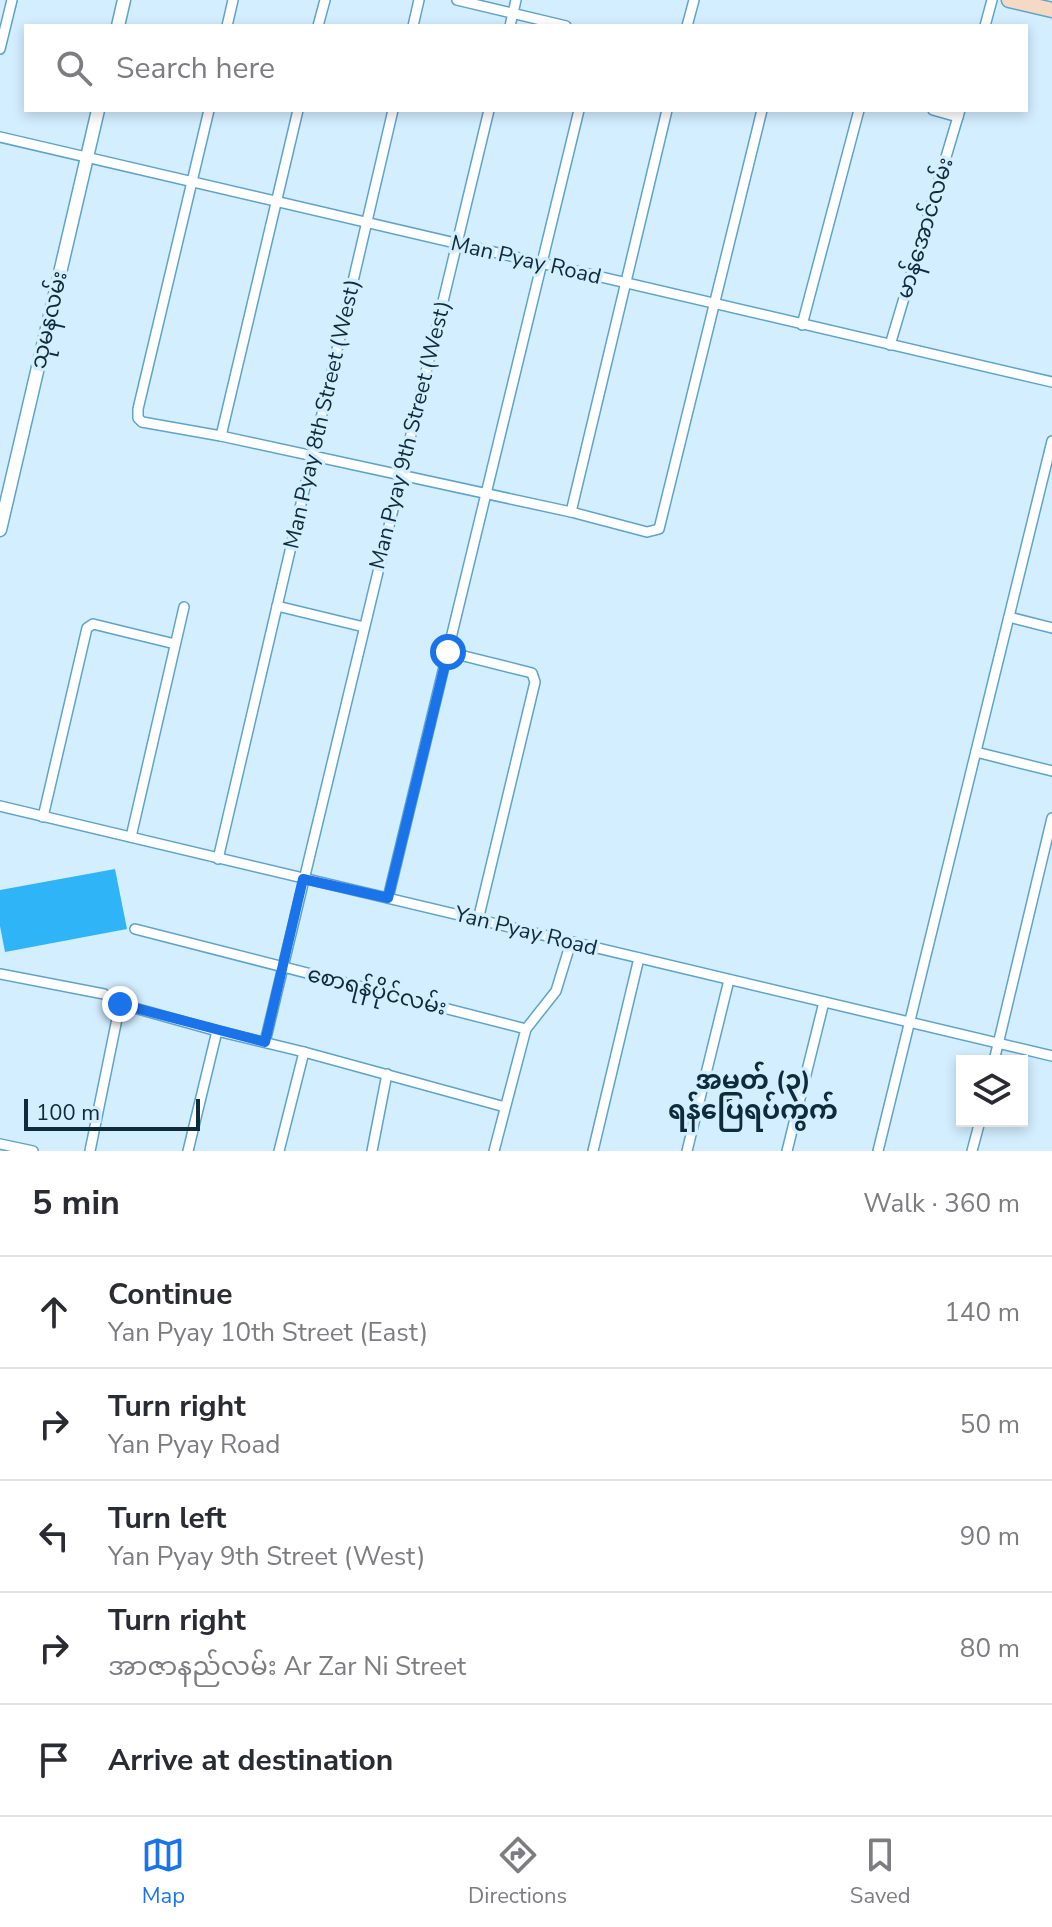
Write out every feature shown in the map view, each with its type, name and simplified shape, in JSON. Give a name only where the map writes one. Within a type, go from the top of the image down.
[{"type":"main road","points":[[1009,0],[1052,10]]},
{"type":"street","points":[[0,49],[12,0]]},
{"type":"street","points":[[118,24],[124,0]]},
{"type":"street","points":[[227,24],[233,0]]},
{"type":"street","points":[[319,24],[325,0]]},
{"type":"street","points":[[413,24],[419,0]]},
{"type":"street","points":[[457,0],[558,24]]},
{"type":"street","points":[[510,24],[516,0]]},
{"type":"street","points":[[688,24],[694,0]]},
{"type":"street","points":[[986,24],[992,0]]},
{"type":"street","name":"သုမနလမ်း","points":[[0,530],[7,472],[98,112]]},
{"type":"street","points":[[209,112],[138,409],[138,418],[142,422],[221,436],[571,512],[647,532],[659,529],[761,112]]},
{"type":"street","points":[[221,436],[298,112]]},
{"type":"street","name":"Man Pyay 8th Street (West)","points":[[218,859],[393,112]]},
{"type":"street","name":"Man Pyay 9th Street (West)","points":[[265,1042],[489,112]]},
{"type":"street","points":[[388,898],[579,112]]},
{"type":"street","points":[[571,512],[667,112]]},
{"type":"street","points":[[802,325],[858,112]]},
{"type":"street","name":"မာန်အောင်လမ်း","points":[[890,345],[959,113]]},
{"type":"street","name":"Man Pyay Road","points":[[0,137],[1052,382]]},
{"type":"street","points":[[878,1151],[1052,441]]},
{"type":"street","points":[[277,606],[364,627]]},
{"type":"street","points":[[131,837],[184,607]]},
{"type":"street","points":[[1009,617],[1052,628]]},
{"type":"street","points":[[43,817],[87,628],[93,624],[175,644]]},
{"type":"street","points":[[448,652],[532,673],[535,682],[478,920]]},
{"type":"street","points":[[976,752],[1052,771]]},
{"type":"street","name":"Yan Pyay Road","points":[[0,806],[1052,1056]]},
{"type":"street","points":[[995,1055],[1052,818]]},
{"type":"street","name":"စောရန်ပိုင်လမ်း","points":[[135,929],[526,1029]]},
{"type":"street","points":[[494,1151],[526,1029],[556,991],[571,942]]},
{"type":"street","points":[[593,1151],[639,958]]},
{"type":"street","points":[[0,974],[104,994],[120,1004],[505,1107]]},
{"type":"street","points":[[687,1151],[729,980]]},
{"type":"street","points":[[787,1151],[824,1002]]},
{"type":"street","points":[[90,1151],[120,1004]]},
{"type":"street","points":[[188,1151],[217,1031]]},
{"type":"street","points":[[279,1151],[304,1052]]},
{"type":"street","points":[[372,1151],[387,1074]]},
{"type":"street","points":[[972,1151],[978,1127]]},
{"type":"street","points":[[0,1144],[33,1151]]},
{"type":"water","points":[[115,869],[127,929],[5,952],[0,926],[0,890]]},
{"type":"district","name":"အမှတ် (၃) ရန်ပြေရပ်ကွက်","points":[[753,1095]]},
{"type":"route","points":[[120,1004],[265,1042],[303,879],[388,898],[448,652]]}]
